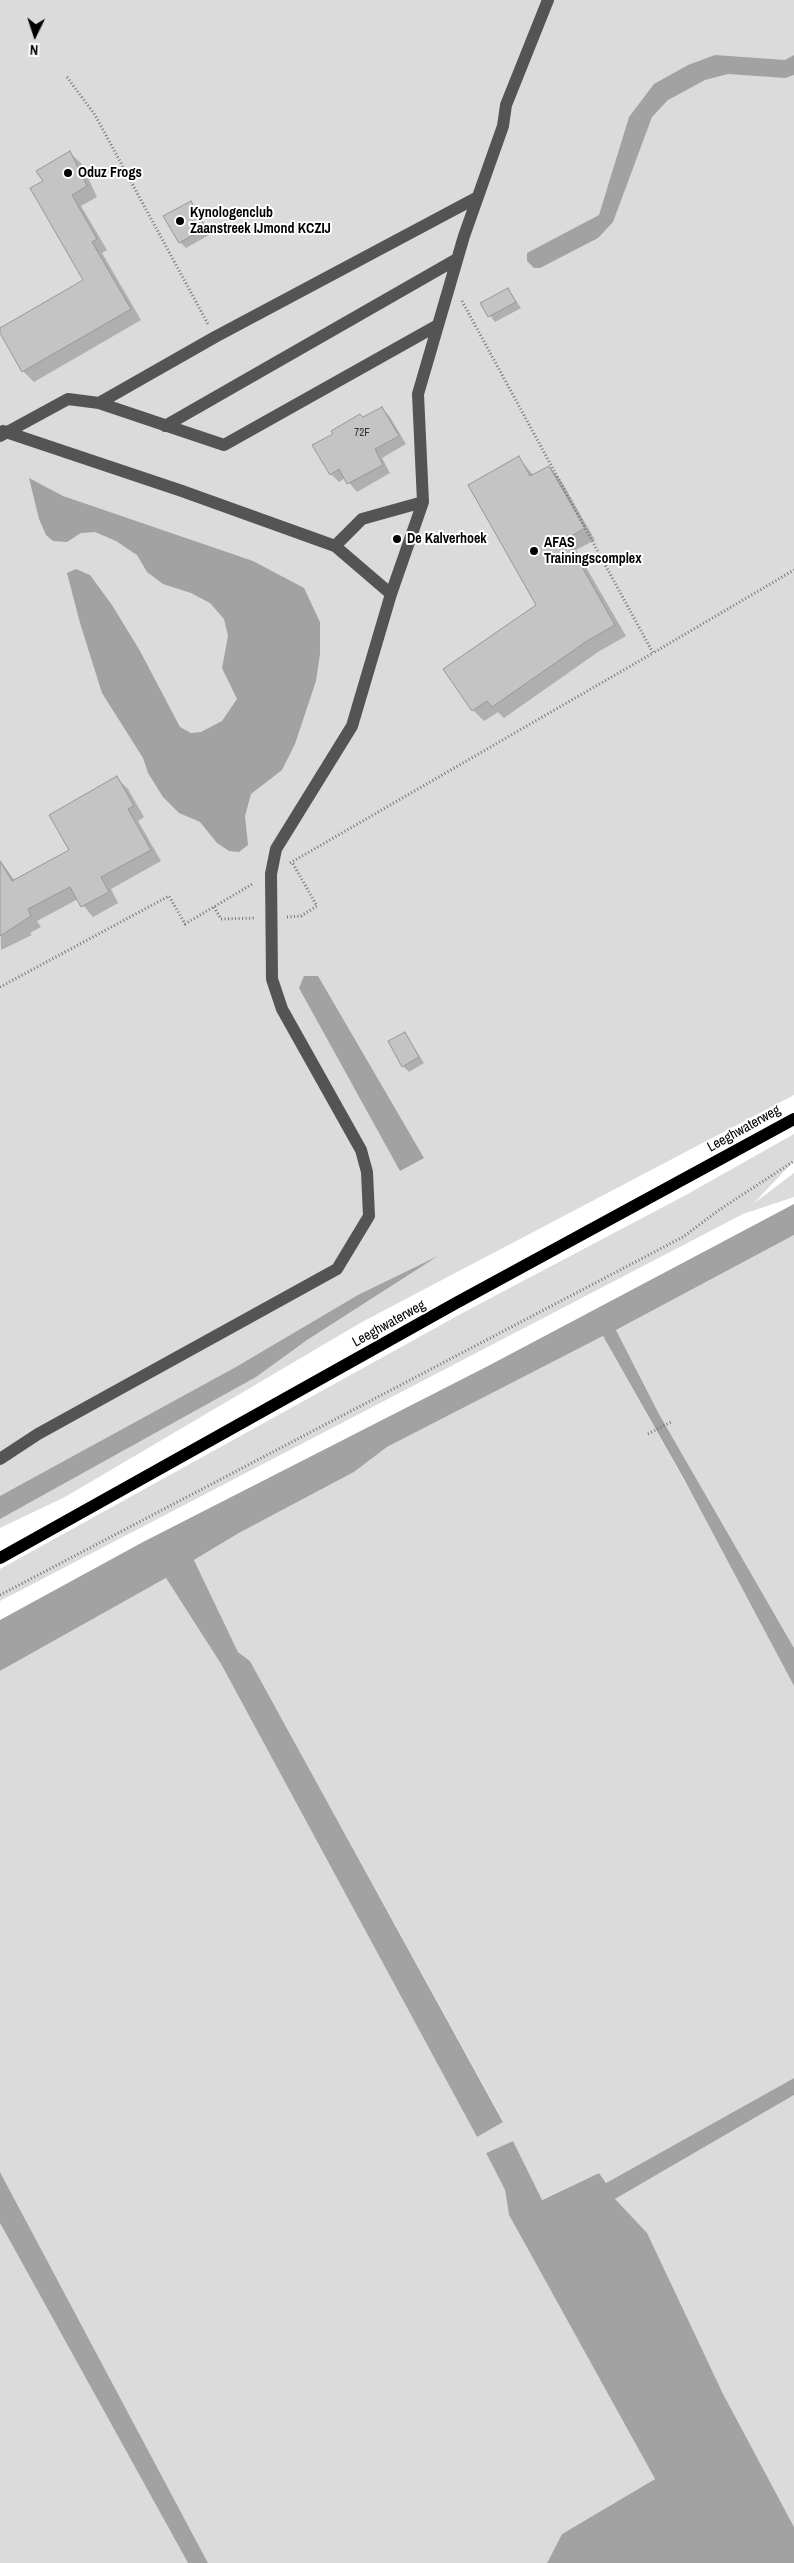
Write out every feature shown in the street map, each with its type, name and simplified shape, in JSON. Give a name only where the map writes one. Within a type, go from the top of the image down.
[{"type":"main road","name":"Leeghwaterweg","points":[[0,1558],[456,1303],[794,1119]]},
{"type":"lane","points":[[0,1459],[38,1434],[337,1269],[369,1216],[367,1172],[361,1150],[282,1010],[272,979],[271,874],[276,849],[352,726],[391,594],[423,502],[418,394],[476,198],[503,126],[506,105],[548,0]]},
{"type":"lane","points":[[99,404],[216,337],[476,198]]},
{"type":"lane","points":[[165,426],[457,259]]},
{"type":"lane","points":[[0,436],[68,399],[99,404],[224,445],[438,325]]},
{"type":"lane","points":[[0,430],[335,546],[391,594]]},
{"type":"lane","points":[[335,546],[362,518],[423,502]]},
{"type":"path","points":[[67,77],[95,115],[216,337]]},
{"type":"path","points":[[451,281],[652,653]]},
{"type":"path","points":[[0,987],[169,896],[185,924],[794,570]]},
{"type":"path","points":[[292,862],[317,906],[301,916]]},
{"type":"path","points":[[214,907],[221,919]]},
{"type":"path","points":[[0,1595],[684,1238],[719,1210],[794,1162]]},
{"type":"path","points":[[648,1434],[671,1422]]},
{"type":"shaded area","name":"De Kalverhoek","points":[[0,0],[794,0],[794,1095],[362,1322],[65,1497],[0,1528]]},
{"type":"shaded area","points":[[715,55],[785,60],[794,55],[794,75],[785,78],[728,74],[705,80],[668,100],[652,117],[613,222],[598,238],[540,268],[534,268],[527,261],[527,253],[599,215],[629,117],[654,84],[688,65]]},
{"type":"shaded area","points":[[29,478],[63,496],[253,561],[304,588],[320,622],[320,654],[316,681],[295,744],[282,770],[251,794],[245,816],[248,845],[239,852],[229,851],[217,843],[200,822],[179,813],[163,797],[148,773],[143,758],[102,693],[80,623],[67,573],[76,569],[90,575],[112,605],[140,651],[180,727],[191,733],[201,732],[222,721],[237,699],[222,668],[228,636],[224,619],[210,603],[191,593],[163,584],[147,572],[137,555],[116,541],[95,532],[81,533],[67,542],[53,541],[46,535],[39,519]]},
{"type":"shaded area","points":[[304,976],[318,976],[424,1158],[400,1171],[299,988]]},
{"type":"shaded area","points":[[794,1134],[794,1161],[753,1204],[794,1173],[794,1197],[743,1214],[0,1601],[0,1569],[468,1310],[684,1196]]},
{"type":"shaded area","points":[[794,1204],[794,1235],[616,1330],[659,1414],[794,1648],[794,1686],[685,1481],[603,1336],[387,1447],[354,1472],[239,1533],[194,1560],[238,1652],[250,1661],[503,2122],[477,2137],[221,1664],[166,1578],[0,1671],[0,1620],[143,1542],[488,1366]]},
{"type":"shaded area","points":[[794,1235],[794,1648],[659,1414],[616,1330]]},
{"type":"shaded area","points":[[438,1256],[307,1340],[256,1377],[0,1519],[0,1496],[236,1367],[358,1295]]},
{"type":"shaded area","points":[[603,1336],[694,1498],[794,1686],[794,2078],[606,2183],[599,2173],[541,2200],[513,2141],[486,2153],[505,2190],[509,2215],[655,2479],[562,2534],[547,2563],[208,2563],[0,2172],[0,1671],[166,1578],[221,1664],[477,2137],[503,2121],[250,1661],[238,1652],[194,1560],[239,1533],[354,1472],[387,1447]]},
{"type":"shaded area","points":[[794,2078],[794,2095],[615,2199],[647,2233],[723,2394],[794,2527],[794,2563],[547,2563],[562,2534],[655,2479],[509,2215],[505,2190],[486,2153],[513,2141],[542,2200],[599,2173],[606,2183]]},
{"type":"shaded area","points":[[794,2095],[794,2527],[615,2199]]},
{"type":"shaded area","points":[[0,2172],[208,2563],[188,2563],[0,2223]]},
{"type":"shaded area","points":[[0,2223],[188,2563],[0,2563]]},
{"type":"building","points":[[70,151],[87,186],[72,195],[97,239],[92,242],[131,309],[22,372],[0,333],[0,328],[83,280],[30,188],[43,181],[36,171]]},
{"type":"building","points":[[191,201],[206,228],[179,243],[163,216]]},
{"type":"building","points":[[508,288],[516,302],[488,317],[480,303]]},
{"type":"building","points":[[382,407],[399,436],[375,449],[383,465],[347,484],[339,469],[330,475],[312,445],[333,434],[331,431],[360,414],[363,417]]},
{"type":"building","points":[[519,456],[530,476],[549,466],[585,528],[566,539],[615,625],[587,641],[492,707],[487,701],[472,711],[443,669],[536,605],[468,485]]},
{"type":"building","points":[[117,776],[134,806],[128,809],[151,850],[101,877],[109,892],[81,907],[70,887],[28,909],[31,916],[0,936],[0,861],[12,881],[69,850],[49,815]]},
{"type":"building","points":[[405,1032],[419,1057],[402,1067],[388,1041]]},
{"type":"place","name":"Oduz Frogs","points":[[68,173]]},
{"type":"place","name":"Kynologenclub Zaanstreek IJmond KCZIJ","points":[[180,221]]},
{"type":"place","name":"De Kalverhoek","points":[[397,539]]},
{"type":"place","name":"AFAS Trainingscomplex","points":[[534,551]]}]
